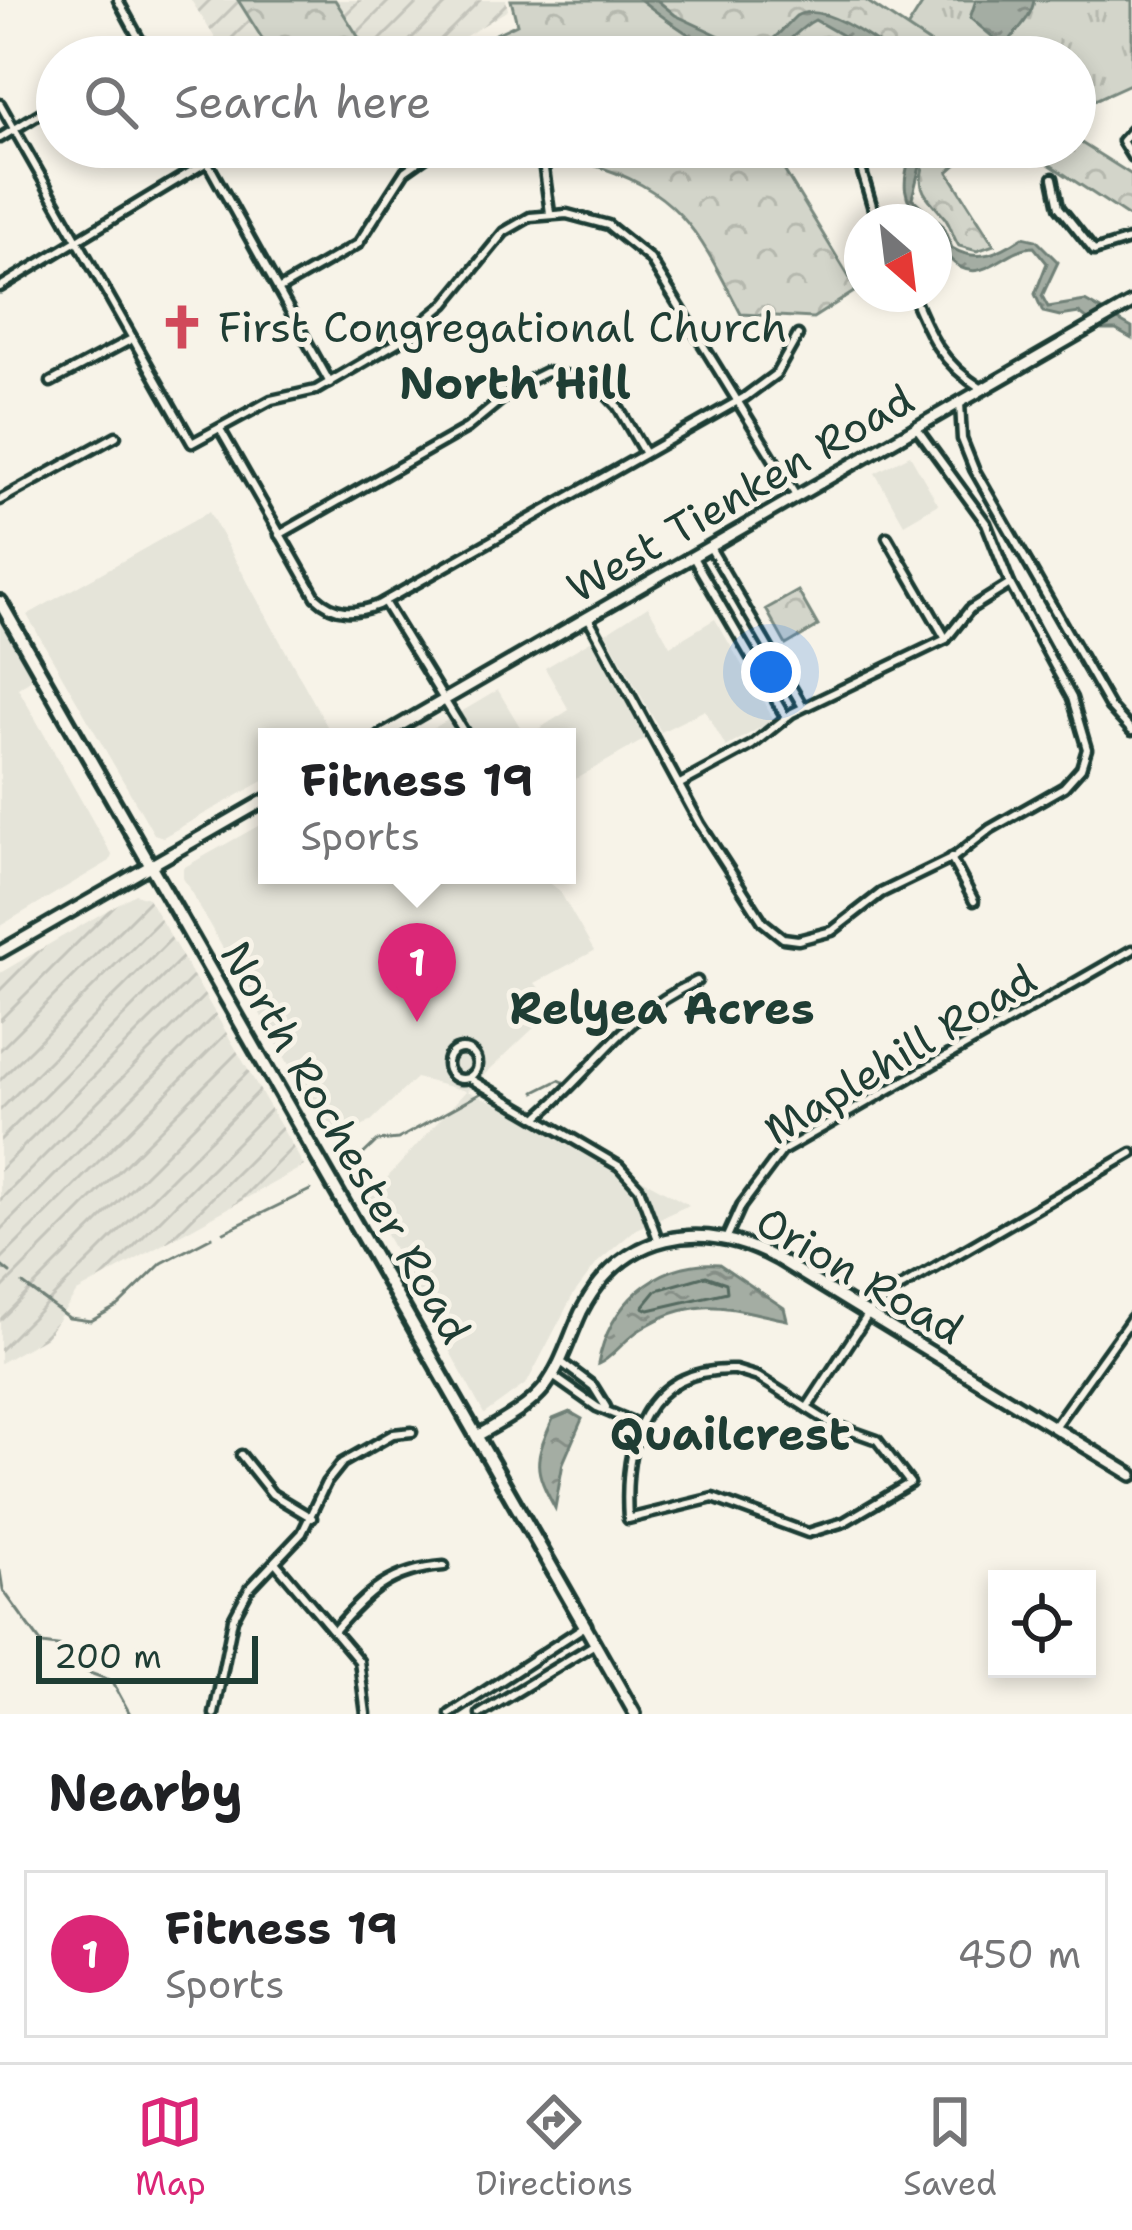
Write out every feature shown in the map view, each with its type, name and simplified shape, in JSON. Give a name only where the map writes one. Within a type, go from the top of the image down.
[{"type":"main road","name":"West Tienken Road","points":[[396,728],[1132,303]]},
{"type":"main road","name":"North Rochester Road","points":[[0,602],[635,1714]]},
{"type":"main road","points":[[0,952],[258,804]]},
{"type":"main road","name":"Orion Road","points":[[477,1436],[527,1405],[553,1376],[600,1283],[629,1256],[659,1242],[709,1234],[728,1237],[778,1259],[1132,1475]]},
{"type":"street","points":[[118,0],[138,36]]},
{"type":"street","points":[[0,104],[192,443],[271,400],[330,383],[421,327],[514,225],[550,213],[608,224],[637,243],[798,499]]},
{"type":"street","points":[[0,137],[36,116]]},
{"type":"street","points":[[1132,130],[1122,141],[1132,157]]},
{"type":"street","points":[[0,287],[197,168]]},
{"type":"street","points":[[210,168],[330,383]]},
{"type":"street","points":[[278,290],[358,244],[409,168]]},
{"type":"street","points":[[544,168],[550,213]]},
{"type":"street","points":[[862,168],[872,204]]},
{"type":"street","points":[[1053,178],[1059,207],[1094,250],[1132,239]]},
{"type":"street","points":[[917,312],[949,365],[983,390]]},
{"type":"street","points":[[220,428],[279,536],[324,605],[355,611],[384,602],[739,400],[776,374],[798,335]]},
{"type":"street","points":[[51,382],[130,340]]},
{"type":"street","points":[[279,536],[467,428],[518,386],[546,372],[592,380],[618,407],[644,452]]},
{"type":"street","points":[[960,404],[962,439],[974,469],[1110,707],[1132,731]]},
{"type":"street","points":[[589,619],[751,906],[783,938],[810,939],[832,932],[881,893],[951,859],[1018,811],[1064,787],[1081,768],[1087,749],[1072,698],[1010,584],[970,496],[918,430]]},
{"type":"street","points":[[0,500],[116,436]]},
{"type":"street","points":[[887,537],[946,639]]},
{"type":"street","points":[[711,549],[803,707]]},
{"type":"street","points":[[694,559],[785,717]]},
{"type":"street","points":[[680,784],[752,745],[803,707],[946,639],[970,609],[1010,584]]},
{"type":"street","points":[[384,602],[461,728]]},
{"type":"street","points":[[951,859],[974,901]]},
{"type":"street","name":"Maplehill Road","points":[[728,1237],[741,1206],[782,1151],[1132,950]]},
{"type":"street","points":[[540,1115],[582,1078],[630,1020],[697,981]]},
{"type":"street","points":[[484,1085],[471,1050],[452,1052],[447,1064],[450,1073],[540,1115],[605,1154],[632,1178],[659,1242]]},
{"type":"street","points":[[469,1078],[477,1070]]},
{"type":"street","points":[[807,1408],[877,1301],[1132,1153]]},
{"type":"street","points":[[1054,1427],[1132,1318]]},
{"type":"street","points":[[561,1362],[593,1386],[605,1407]]},
{"type":"street","points":[[704,1371],[748,1373],[807,1408],[832,1424],[877,1440],[910,1483],[844,1522],[808,1533],[713,1498],[628,1519],[628,1482],[640,1425],[661,1391],[704,1371]]},
{"type":"street","points":[[553,1376],[640,1425]]},
{"type":"street","points":[[214,1714],[233,1619],[249,1589],[312,1517],[326,1483],[342,1462],[393,1434],[412,1432]]},
{"type":"street","points":[[241,1455],[272,1494],[312,1517]]},
{"type":"street","points":[[275,1562],[359,1661],[366,1714]]},
{"type":"street","points":[[334,1631],[385,1580],[413,1569],[444,1566]]},
{"type":"street","points":[[450,1714],[585,1626]]},
{"type":"street","points":[[480,1714],[595,1645]]},
{"type":"street","points":[[496,1684],[506,1698]]},
{"type":"shaded area","points":[[191,0],[238,0],[261,36],[214,36]]},
{"type":"shaded area","points":[[335,0],[506,0],[508,10],[466,36],[358,36]]},
{"type":"shaded area","points":[[910,455],[938,504],[904,524],[875,473]]},
{"type":"shaded area","points":[[209,512],[328,728],[258,728],[258,784],[163,837],[154,834],[27,615]]},
{"type":"shaded area","points":[[648,606],[670,646],[715,619],[774,720],[726,747],[705,710],[661,732],[606,633]]},
{"type":"shaded area","points":[[0,614],[35,677],[18,688],[112,855],[110,861],[0,926]]},
{"type":"shaded area","points":[[592,640],[647,738],[576,779],[576,728],[540,728],[569,710],[545,668]]},
{"type":"shaded area","points":[[498,690],[521,728],[434,728]]},
{"type":"shaded area","points":[[258,826],[258,884],[551,884],[594,951],[535,983],[555,1008],[467,1091],[529,1117],[689,1205],[636,1229],[598,1262],[573,1295],[527,1383],[484,1414],[367,1200],[466,1091],[416,1078],[370,1122],[334,1144],[183,878],[183,868]]},
{"type":"shaded area","points":[[135,894],[148,898],[304,1166],[77,1292],[46,1337],[0,1363],[0,973]]},
{"type":"green space","points":[[238,0],[335,0],[358,36],[261,36]]},
{"type":"green space","points":[[511,0],[865,0],[919,36],[492,36],[517,24]]},
{"type":"green space","points":[[925,0],[1132,0],[1132,83],[1096,99],[1096,36],[915,36],[906,30]]},
{"type":"green space","points":[[1096,152],[1132,175],[1132,219],[1055,168],[1096,168]]},
{"type":"green space","points":[[601,168],[783,168],[844,269],[844,298],[813,318],[741,314],[698,237],[644,186]]},
{"type":"green space","points":[[923,168],[952,168],[948,172],[994,245],[977,251],[959,246],[952,231],[952,204],[934,204],[921,185]]},
{"type":"green space","points":[[798,591],[818,626],[786,645],[766,609]]},
{"type":"water","points":[[641,0],[657,0],[675,15],[720,36],[692,36]]},
{"type":"water","points":[[976,0],[1034,0],[1012,36],[992,36],[970,18]]},
{"type":"water","points":[[819,13],[866,36],[843,36],[815,20],[794,36],[776,36],[796,16]]},
{"type":"water","points":[[907,168],[920,168],[912,198],[919,204],[910,204]]},
{"type":"water","points":[[1023,237],[1036,240],[1058,262],[1042,296],[1048,307],[1085,301],[1132,328],[1132,339],[1116,330],[1101,330],[1079,313],[1043,312],[1035,294],[1047,263],[1034,247],[981,270],[960,267],[952,260],[952,248],[980,256]]},
{"type":"water","points":[[719,1264],[784,1308],[787,1320],[697,1307],[641,1329],[598,1364],[613,1323],[639,1290],[675,1270]]},
{"type":"water","points":[[570,1412],[582,1419],[563,1463],[555,1508],[543,1483],[539,1455],[553,1419]]},
{"type":"waterway","points":[[535,1092],[559,1080],[568,1084]]},
{"type":"waterway","points":[[350,1167],[377,1141],[398,1139],[483,1092],[518,1111]]},
{"type":"waterway","points":[[343,1173],[347,1170]]},
{"type":"waterway","points":[[224,1232],[310,1190]]},
{"type":"waterway","points":[[23,1284],[69,1318],[91,1321],[119,1305],[162,1263],[212,1237]]},
{"type":"waterway","points":[[0,1265],[10,1273]]},
{"type":"waterway","points":[[0,1571],[3,1590],[42,1644],[72,1648],[84,1671],[112,1681],[130,1714]]},
{"type":"place","name":"First Congregational Church","points":[[182,327]]},
{"type":"place","name":"Fitness 19","points":[[417,1022]]},
{"type":"district","name":"North Hill","points":[[515,383]]},
{"type":"district","name":"Relyea Acres","points":[[662,1008]]},
{"type":"district","name":"Quailcrest","points":[[730,1434]]}]
